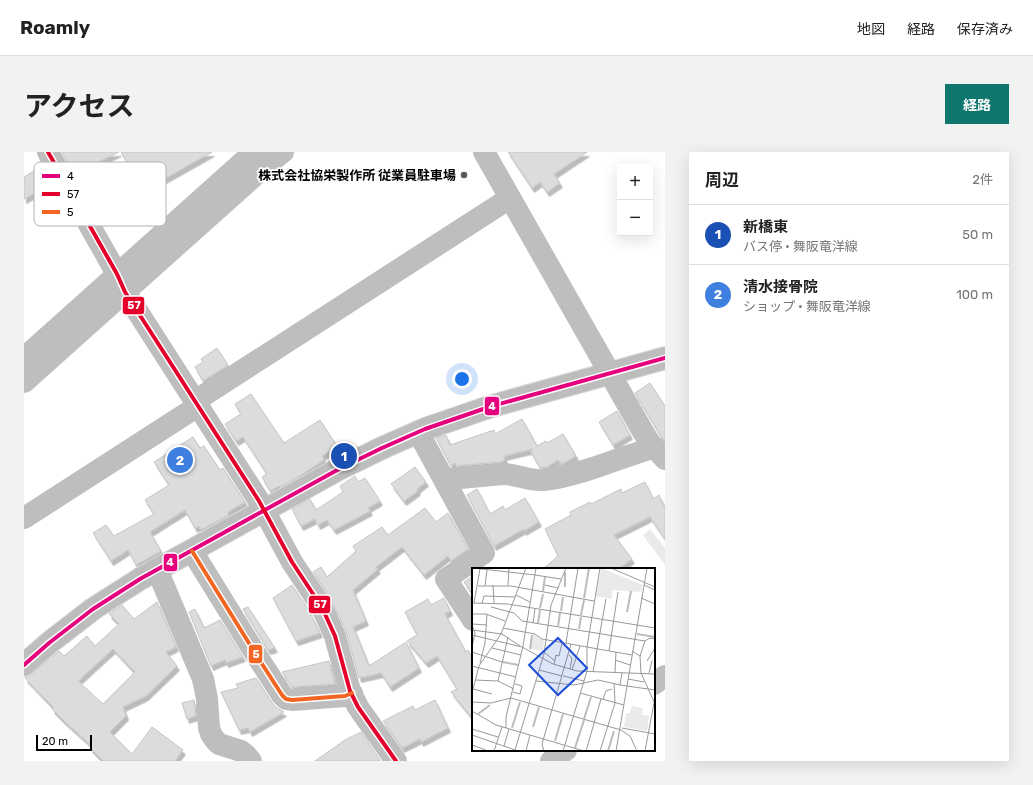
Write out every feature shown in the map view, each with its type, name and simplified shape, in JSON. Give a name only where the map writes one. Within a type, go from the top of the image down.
[{"type":"main road","points":[[24,665],[49,643],[93,609],[134,583],[360,458],[462,415],[665,358]]},
{"type":"street","points":[[48,152],[54,162]]},
{"type":"street","points":[[24,382],[121,283],[254,152]]},
{"type":"street","points":[[24,358],[121,283],[283,152]]},
{"type":"street","points":[[445,481],[449,479],[503,474],[510,474],[536,480],[559,477],[660,453],[642,430],[484,152]]},
{"type":"street","points":[[24,518],[510,198]]},
{"type":"street","points":[[89,226],[121,283],[264,511],[292,562],[320,603],[334,636],[345,674],[358,707],[396,761]]},
{"type":"street","points":[[419,432],[484,554],[446,579],[472,618]]},
{"type":"street","points":[[192,551],[255,653],[286,699],[292,700],[345,696],[352,693]]},
{"type":"street","points":[[156,570],[202,674],[207,699],[209,728],[211,734],[219,744],[241,751],[246,754],[251,761]]},
{"type":"street","points":[[655,683],[665,676]]},
{"type":"street","points":[[551,761],[565,751]]},
{"type":"shaded area","points":[[650,529],[665,548],[665,565],[643,535]]},
{"type":"building","points":[[62,152],[119,152],[98,162],[68,162]]},
{"type":"building","points":[[121,152],[212,152],[166,178],[166,162],[127,162]]},
{"type":"building","points":[[508,152],[587,152],[554,174],[560,183],[547,192],[540,182],[532,188]]},
{"type":"building","points":[[34,171],[34,194],[24,199],[24,177]]},
{"type":"building","points":[[217,348],[228,365],[203,381],[195,367],[203,362],[201,359]]},
{"type":"building","points":[[650,383],[665,406],[665,441],[635,393]]},
{"type":"building","points":[[251,394],[284,443],[320,420],[337,446],[322,456],[324,460],[298,477],[270,491],[262,477],[267,474],[243,437],[236,441],[225,424],[241,414],[235,404]]},
{"type":"building","points":[[617,411],[630,435],[613,445],[599,422]]},
{"type":"building","points":[[522,419],[537,446],[546,441],[547,443],[563,434],[576,456],[562,464],[558,460],[547,467],[540,468],[530,450],[533,449],[504,456],[505,460],[500,462],[456,466],[455,463],[451,466],[436,438],[446,435],[450,445],[494,430],[495,434]]},
{"type":"building","points":[[193,437],[200,448],[204,446],[220,470],[223,468],[245,502],[228,512],[229,515],[201,530],[199,526],[195,528],[185,510],[150,532],[161,551],[136,565],[128,550],[111,561],[93,533],[106,525],[114,536],[154,514],[145,500],[169,485],[154,462]]},
{"type":"building","points":[[415,467],[426,482],[417,489],[418,491],[404,501],[391,484]]},
{"type":"building","points":[[355,476],[358,482],[365,478],[380,501],[368,508],[370,511],[334,530],[327,520],[318,525],[315,519],[301,526],[292,509],[310,499],[316,510],[343,492],[340,486]]},
{"type":"building","points":[[645,482],[653,499],[659,495],[665,508],[665,539],[650,517],[614,535],[632,559],[619,568],[544,568],[558,556],[545,529],[571,515],[570,512],[590,502],[591,504],[621,489],[622,493]]},
{"type":"building","points":[[477,489],[490,514],[503,506],[505,510],[525,498],[539,522],[494,546],[467,495]]},
{"type":"building","points":[[425,508],[436,522],[448,513],[468,549],[451,561],[448,556],[424,575],[402,547],[376,567],[378,569],[353,590],[366,621],[353,627],[369,666],[406,642],[419,668],[390,687],[381,673],[359,678],[346,631],[330,597],[313,572],[321,567],[327,577],[356,551],[353,546],[382,527],[388,535]]},
{"type":"building","points":[[472,577],[472,594],[464,582]]},
{"type":"building","points":[[292,585],[308,609],[320,633],[296,641],[273,598]]},
{"type":"building","points":[[444,598],[450,611],[445,614],[466,652],[468,650],[472,657],[472,718],[451,692],[457,689],[437,656],[426,663],[407,641],[417,635],[405,612],[428,599],[431,605]]},
{"type":"building","points":[[157,602],[176,647],[166,652],[177,666],[146,696],[123,707],[126,716],[110,732],[132,754],[152,727],[183,750],[175,761],[103,761],[90,748],[92,746],[52,709],[54,708],[25,678],[32,674],[59,651],[64,656],[87,636],[95,646],[119,624],[109,614],[122,605],[134,619]],"holes":[[[113,649],[135,672],[103,704],[78,681]]]},
{"type":"building","points":[[248,607],[275,648],[268,650],[243,609]]},
{"type":"building","points":[[195,609],[204,628],[220,620],[243,657],[226,663],[225,660],[211,666],[189,612]]},
{"type":"building","points":[[329,661],[335,684],[292,687],[282,672]]},
{"type":"building","points":[[256,678],[273,704],[284,712],[250,732],[248,728],[239,730],[221,692],[238,688],[236,684]]},
{"type":"building","points":[[194,700],[196,716],[187,719],[182,703]]},
{"type":"building","points":[[435,700],[448,728],[421,742],[420,739],[402,748],[383,721],[413,706],[415,710]]},
{"type":"building","points":[[361,732],[380,760],[315,761],[345,740]]},
{"type":"transit line","name":"57","points":[[48,152],[54,162]]},
{"type":"transit line","name":"57","points":[[90,226],[117,274],[125,292],[259,501],[292,562],[319,603],[335,636],[350,691],[358,707],[396,761]]},
{"type":"transit line","name":"4","points":[[24,665],[49,643],[93,609],[140,579],[339,469],[382,448],[425,429],[492,406],[665,358]]},
{"type":"transit line","name":"5","points":[[192,551],[255,653],[286,699],[292,700],[345,696],[352,693]]},
{"type":"place","name":"株式会社協栄製作所 従業員駐車場","points":[[464,175]]},
{"type":"place","name":"新橋東","points":[[344,456]]},
{"type":"place","name":"清水接骨院","points":[[180,460]]}]
